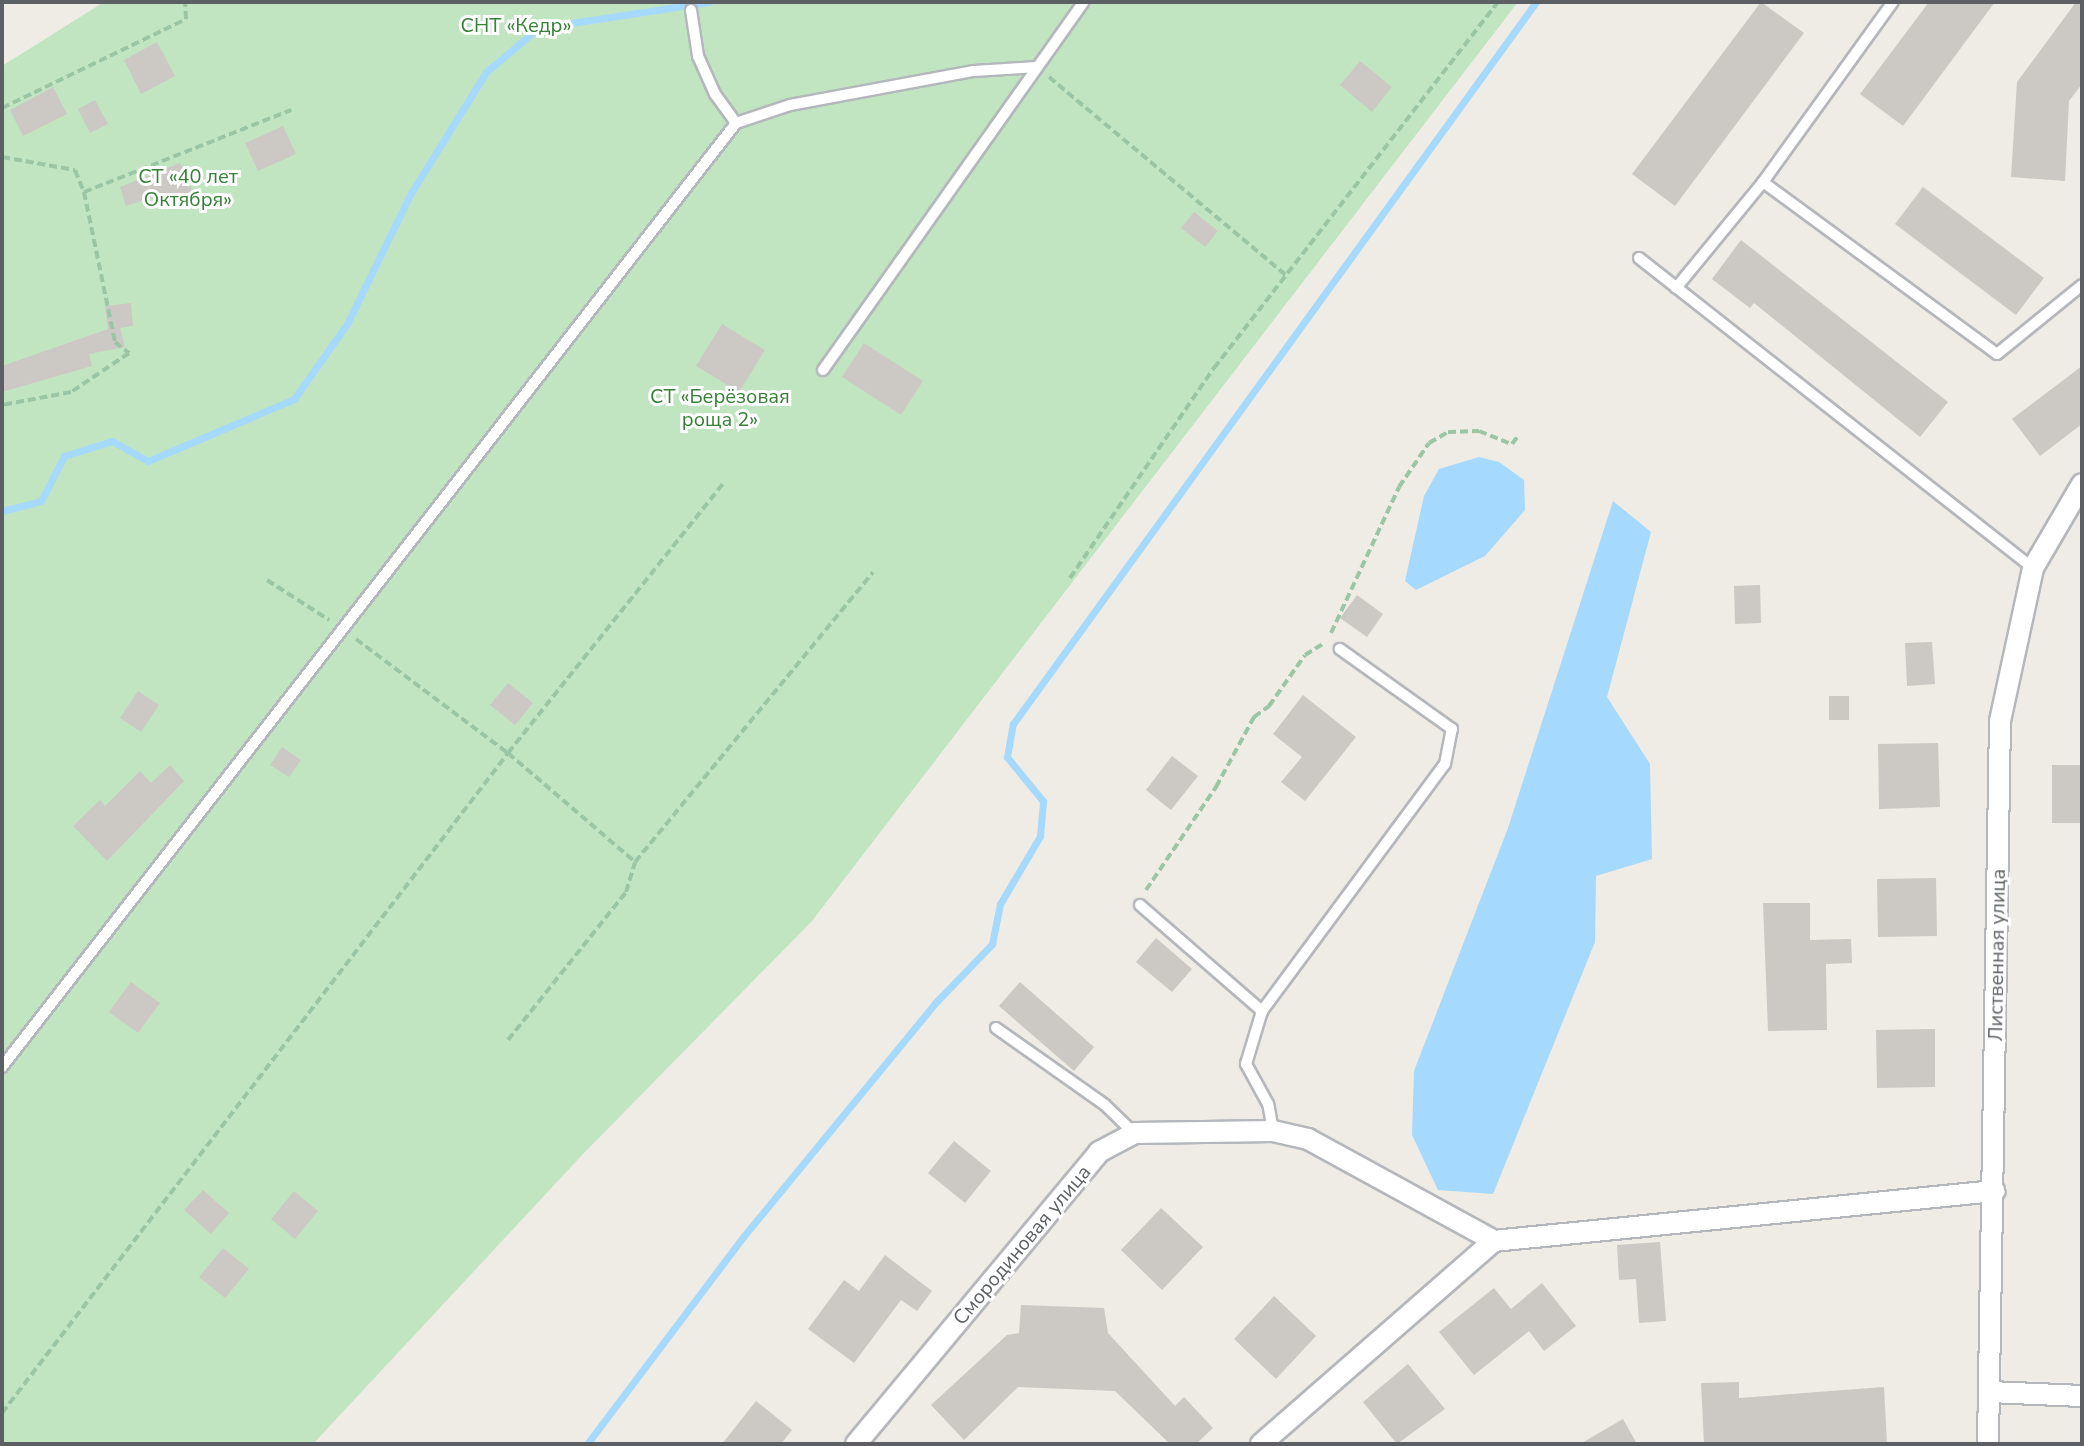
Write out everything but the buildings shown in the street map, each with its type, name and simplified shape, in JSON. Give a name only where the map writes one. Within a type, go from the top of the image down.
[{"type":"street","name":"Лиственная улица","points":[[1988,1444],[1995,1191],[2000,721],[2033,568],[2082,484]]},
{"type":"street","name":"Смородиновая улица","points":[[856,1444],[1099,1152],[1134,1133],[1273,1131],[1308,1139],[1494,1241]]},
{"type":"street","points":[[1261,1444],[1494,1241],[1995,1191]]},
{"type":"street","points":[[1990,1392],[2082,1396]]},
{"type":"lane","points":[[823,370],[1084,2]]},
{"type":"lane","points":[[1676,288],[1763,182],[1893,2]]},
{"type":"lane","points":[[691,10],[698,56],[715,94],[736,123]]},
{"type":"lane","points":[[2,1067],[340,627],[736,123],[806,102],[974,71],[1037,67]]},
{"type":"lane","points":[[1763,182],[1997,354],[2082,285]]},
{"type":"lane","points":[[1639,258],[2033,568]]},
{"type":"lane","points":[[1273,1131],[1268,1104],[1246,1064],[1262,1011],[1445,764],[1452,729],[1340,649]]},
{"type":"lane","points":[[1140,905],[1262,1011]]},
{"type":"lane","points":[[996,1028],[1105,1105],[1134,1133]]},
{"type":"path","points":[[2,108],[186,19],[185,2]]},
{"type":"path","points":[[1070,578],[1214,368],[1498,2]]},
{"type":"path","points":[[1037,67],[1287,276]]},
{"type":"path","points":[[84,192],[291,110]]},
{"type":"path","points":[[2,157],[75,170],[84,192],[115,342],[129,353],[71,392],[2,405]]},
{"type":"path","points":[[1140,905],[1254,717],[1336,626],[1399,487],[1429,443],[1448,432],[1479,431],[1512,444],[1518,436]]},
{"type":"path","points":[[2,1413],[508,753],[723,484]]},
{"type":"path","points":[[508,1040],[626,892],[635,862],[873,572]]},
{"type":"path","points":[[267,580],[340,627],[508,753],[635,862]]},
{"type":"green space","name":"СТ «Берёзовая роща 2»","points":[[104,2],[1518,2],[812,921],[584,1153],[313,1444],[2,1444],[2,66]]},
{"type":"water","points":[[1479,457],[1499,462],[1524,480],[1525,510],[1485,556],[1416,590],[1405,581],[1424,496],[1439,469]]},
{"type":"water","points":[[1613,501],[1651,532],[1607,697],[1650,764],[1652,859],[1596,876],[1595,942],[1493,1194],[1438,1190],[1412,1135],[1414,1071],[1508,828]]},
{"type":"waterway","points":[[2,511],[41,501],[64,456],[112,441],[148,461],[294,399],[347,324],[411,193],[486,72],[538,28],[709,2]]},
{"type":"waterway","points":[[587,1444],[743,1237],[938,1000],[992,944],[1000,904],[1040,836],[1043,801],[1007,757],[1013,724],[1536,2]]},
{"type":"park label","name":"СНТ «Кедр»","points":[[516,25]]},
{"type":"park label","name":"СТ «40 лет Октября»","points":[[188,188]]}]
